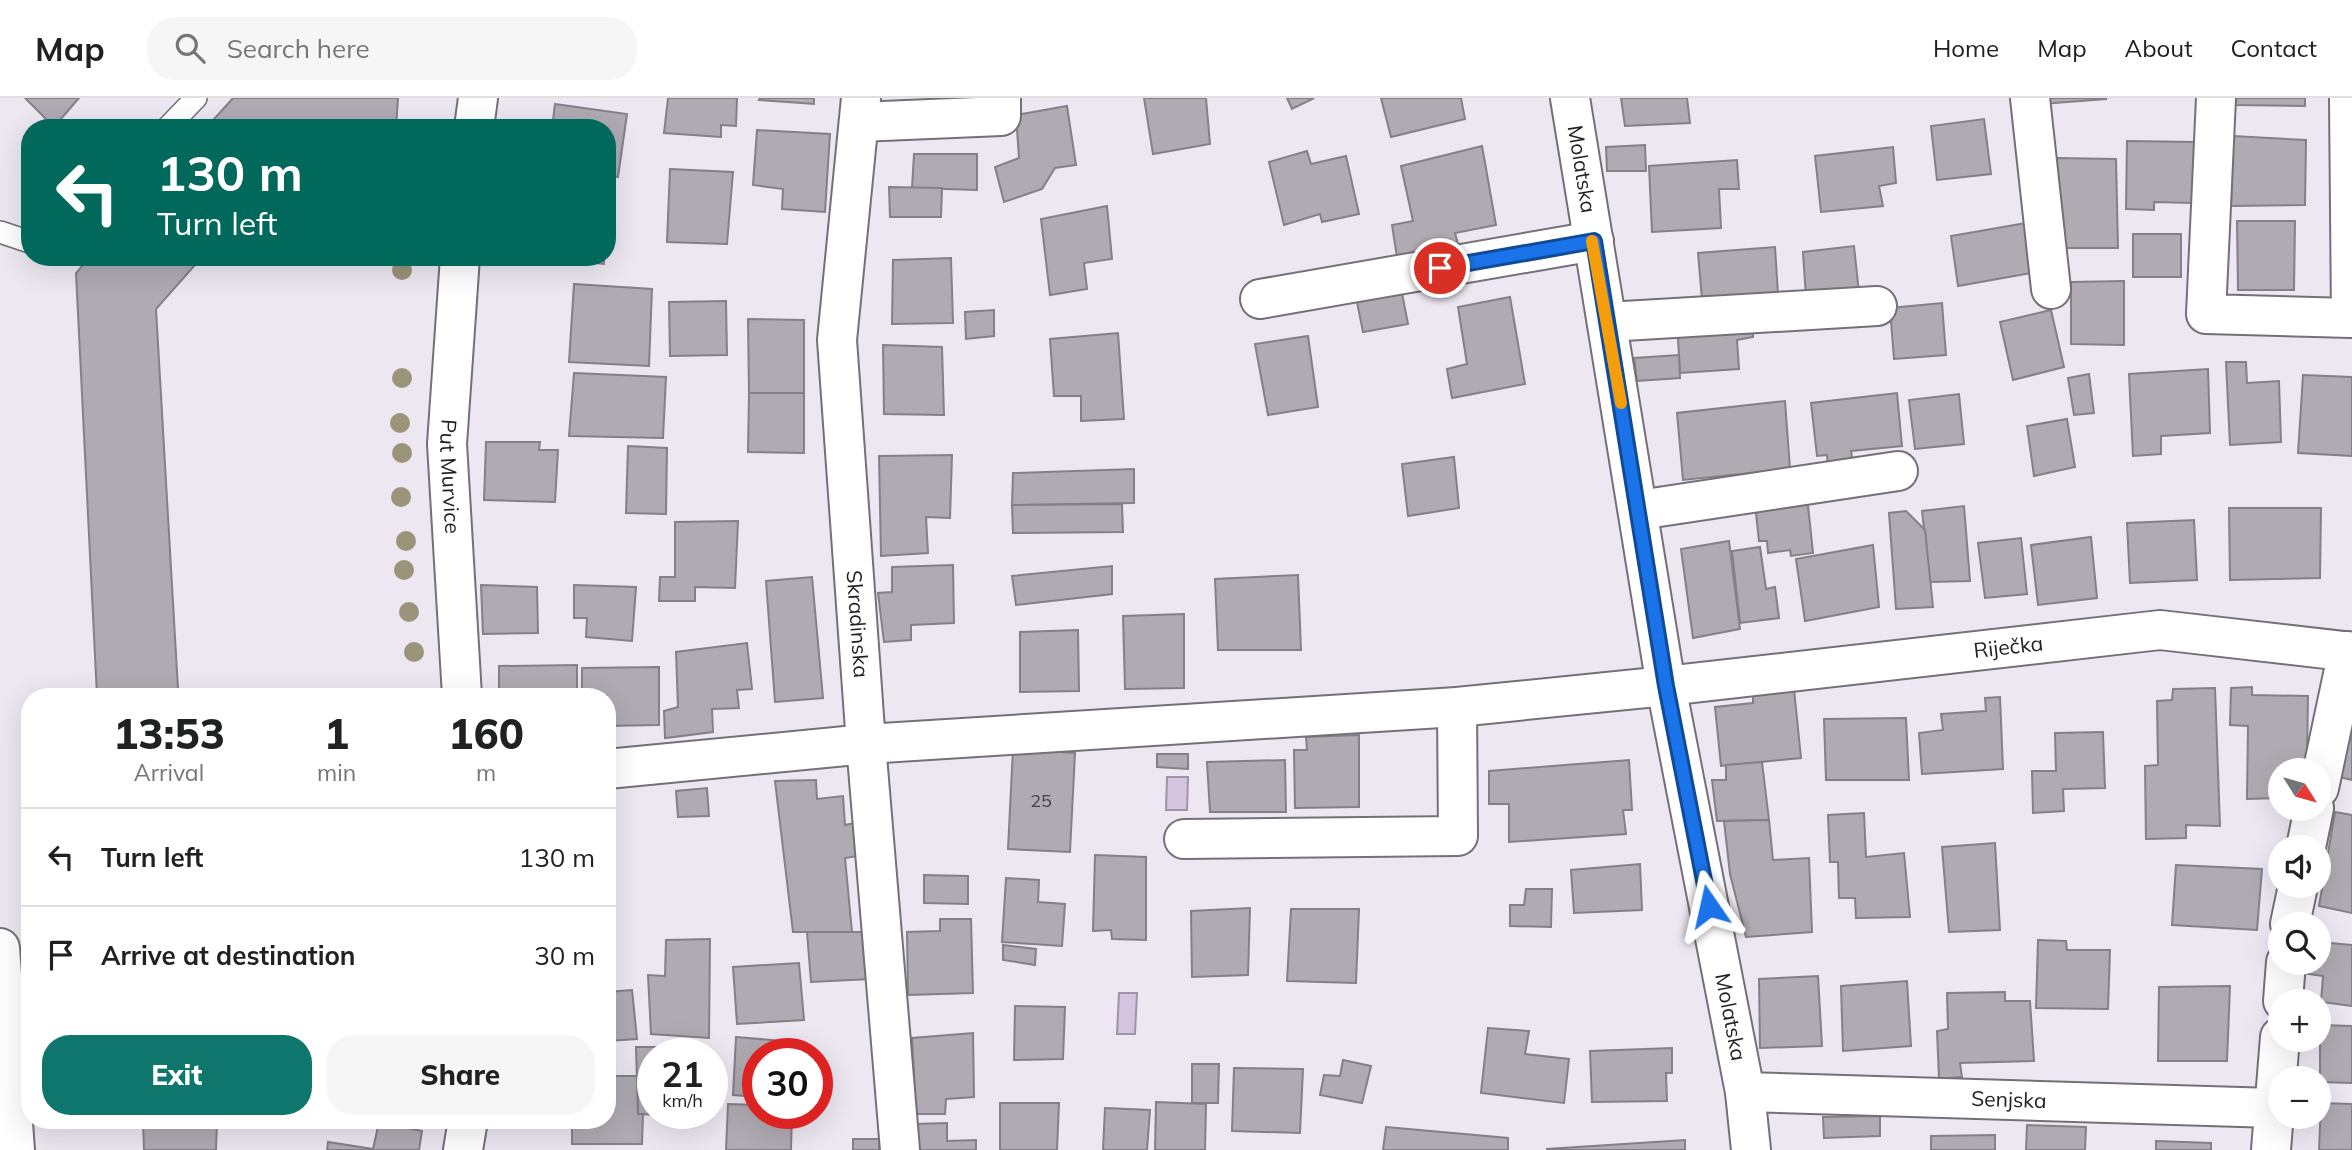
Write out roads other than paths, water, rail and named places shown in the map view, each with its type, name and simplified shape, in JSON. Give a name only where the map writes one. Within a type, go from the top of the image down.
[{"type":"street","points":[[475,119],[478,98]]},
{"type":"street","points":[[860,110],[1001,116],[1001,98]]},
{"type":"street","name":"Molatska","points":[[1570,98],[1666,686],[1745,1092],[1751,1150]]},
{"type":"street","points":[[2030,98],[2051,289]]},
{"type":"street","points":[[2216,98],[2206,314],[2351,318],[2349,98]]},
{"type":"street","name":"Skradinska","points":[[860,110],[837,340],[866,744],[900,1150]]},
{"type":"street","points":[[1260,299],[1594,241]]},
{"type":"street","name":"Put Murvice","points":[[459,266],[447,444],[462,688]]},
{"type":"street","points":[[1607,322],[1877,306]]},
{"type":"street","points":[[1639,510],[1898,471]]},
{"type":"street","name":"Riječka","points":[[616,768],[866,744],[1457,707],[2160,630],[2350,652]]},
{"type":"street","points":[[2326,758],[2350,652]]},
{"type":"street","points":[[1184,839],[1458,836],[1457,707]]},
{"type":"street","points":[[0,948],[15,1150]]},
{"type":"street","name":"Senjska","points":[[1745,1092],[2268,1108]]},
{"type":"street","points":[[463,1150],[466,1129]]},
{"type":"street","points":[[2271,1150],[2272,1129]]},
{"type":"lane","points":[[176,119],[196,98]]},
{"type":"lane","points":[[0,232],[21,239]]}]
